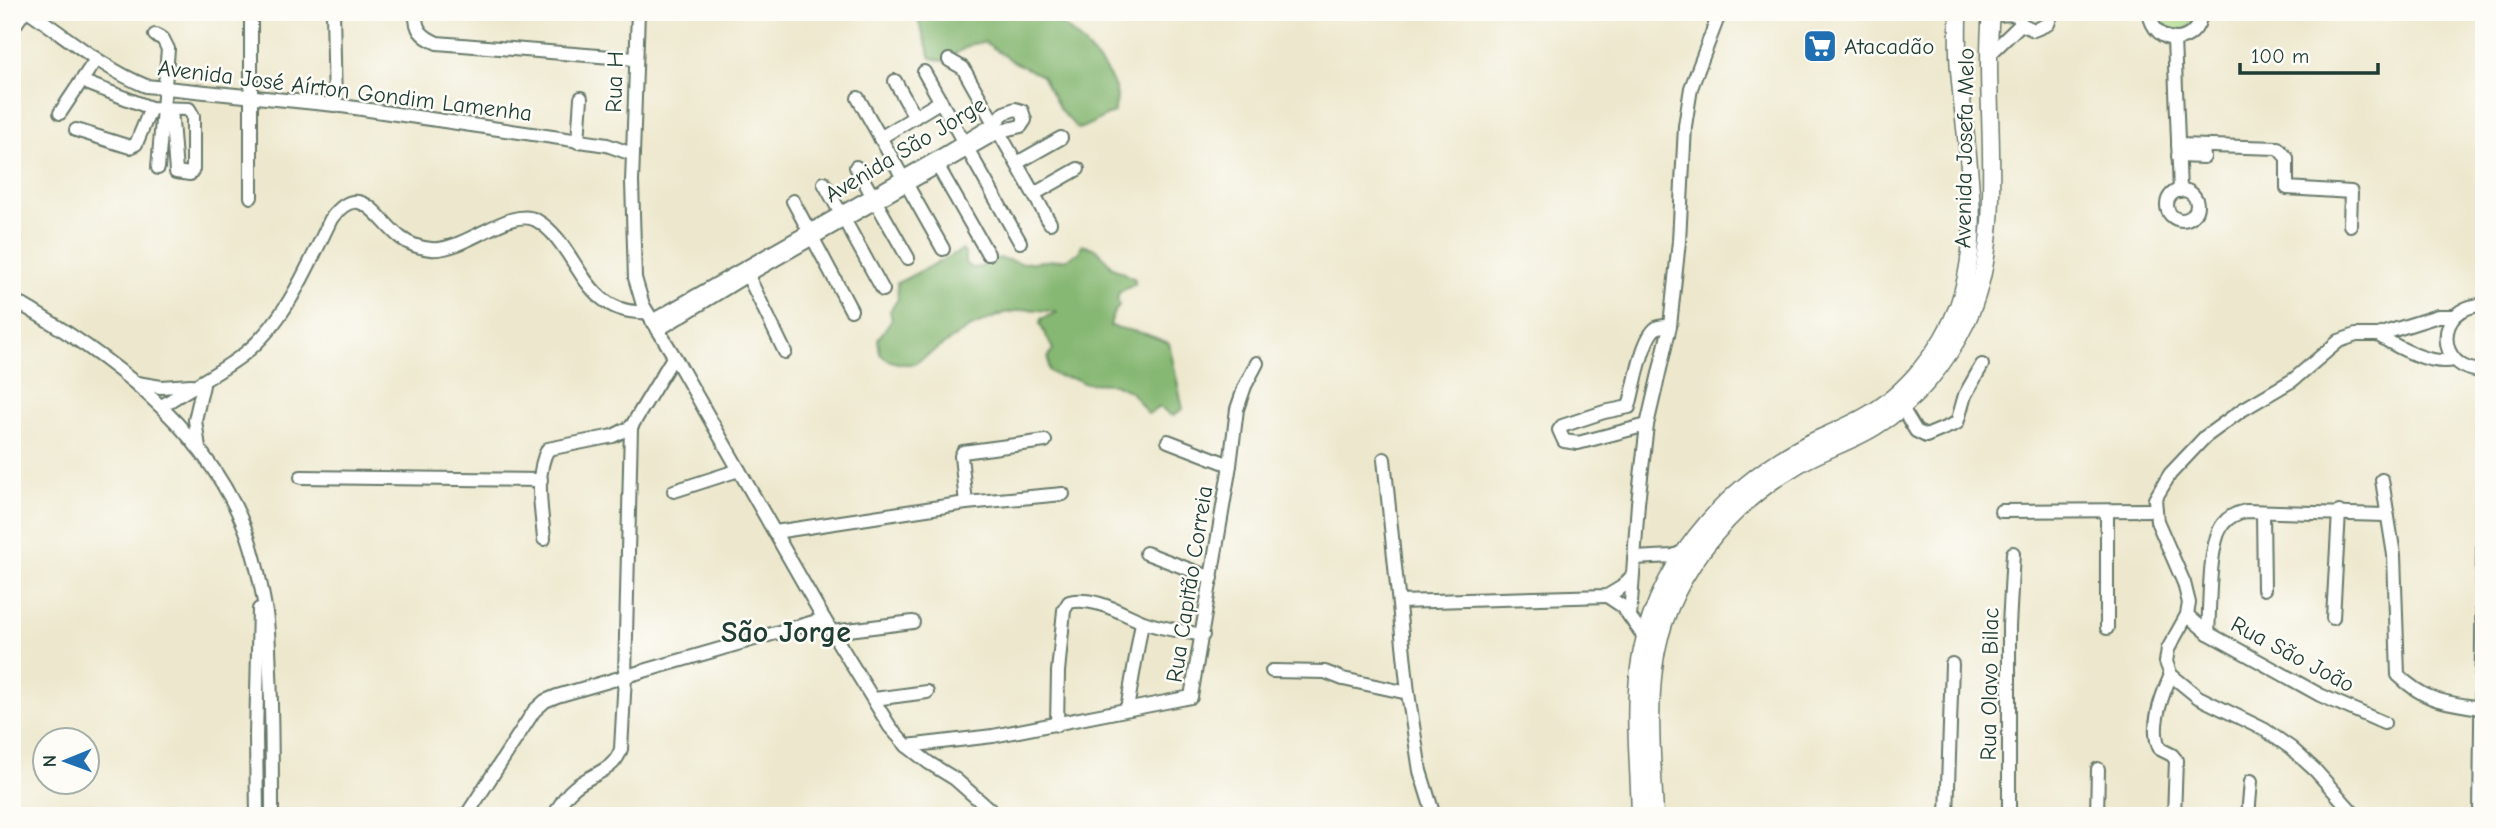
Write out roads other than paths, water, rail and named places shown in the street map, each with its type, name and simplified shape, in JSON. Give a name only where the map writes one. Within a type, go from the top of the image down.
[{"type":"main road","name":"Avenida Josefa Melo","points":[[1640,816],[1636,701],[1639,666],[1645,638],[1663,589],[1686,551],[1721,507],[1745,485],[1776,462],[1816,439],[1866,416],[1890,399],[1918,372],[1946,331],[1957,307],[1972,248],[1970,190],[1958,68],[1958,12]]},
{"type":"main road","name":"Avenida Josefa Melo","points":[[1655,816],[1651,699],[1654,666],[1667,616],[1691,567],[1719,530],[1760,491],[1800,463],[1874,428],[1902,408],[1924,386],[1952,350],[1968,320],[1980,287],[1987,250],[1990,202],[1991,14]]},
{"type":"street","points":[[250,12],[251,197]]},
{"type":"street","points":[[333,12],[335,105]]},
{"type":"street","points":[[416,12],[418,29],[426,38],[436,43],[636,60]]},
{"type":"street","name":"Rua H","points":[[638,12],[632,154],[637,289],[650,318],[824,619],[890,727],[907,746],[955,779],[997,816]]},
{"type":"street","points":[[1630,617],[1633,558],[1647,425],[1670,326],[1679,241],[1685,126],[1691,88],[1720,12]]},
{"type":"street","points":[[1991,14],[2019,17],[2029,29],[2039,29],[2048,24],[2052,12]]},
{"type":"street","points":[[2137,12],[2149,12],[2154,28],[2160,34],[2174,39],[2189,35],[2195,30],[2201,12]]},
{"type":"street","points":[[12,29],[32,13]]},
{"type":"street","name":"Avenida José Aírton Gondim Lamenha","points":[[32,13],[96,59],[128,79],[146,86],[335,105],[607,145],[632,154]]},
{"type":"street","points":[[1989,55],[2019,17]]},
{"type":"street","points":[[89,84],[150,108],[168,109],[189,109],[193,116],[193,169],[190,174],[176,172],[168,109],[166,90],[168,49],[163,39],[155,35]]},
{"type":"street","points":[[2174,39],[2180,191]]},
{"type":"street","points":[[60,113],[96,59]]},
{"type":"street","points":[[949,60],[963,68],[1050,223]]},
{"type":"street","points":[[924,72],[1020,242]]},
{"type":"street","points":[[895,81],[915,117]]},
{"type":"street","points":[[578,142],[580,98]]},
{"type":"street","points":[[858,98],[943,249]]},
{"type":"street","points":[[880,138],[941,101]]},
{"type":"street","points":[[76,130],[130,147],[136,144],[150,108]]},
{"type":"street","points":[[158,168],[168,109]]},
{"type":"street","name":"Avenida São Jorge","points":[[650,318],[742,276],[997,128]]},
{"type":"street","points":[[1017,163],[1061,138]]},
{"type":"street","points":[[2178,151],[2203,146],[2278,148],[2287,158],[2287,188],[2351,192],[2350,225]]},
{"type":"street","points":[[936,164],[988,254]]},
{"type":"street","points":[[856,167],[908,258]]},
{"type":"street","points":[[1034,194],[1078,169]]},
{"type":"street","points":[[824,183],[883,290]]},
{"type":"street","points":[[793,201],[851,310]]},
{"type":"street","points":[[165,410],[245,353],[274,323],[304,275],[336,211],[349,203],[370,206],[401,238],[416,246],[430,249],[458,246],[515,218],[532,218],[541,223],[559,243],[587,284],[631,317],[650,318]]},
{"type":"street","points":[[742,276],[785,352]]},
{"type":"street","points":[[617,304],[630,298],[637,289]]},
{"type":"street","points":[[12,299],[137,383],[165,410],[199,449],[221,481],[244,525],[267,616],[272,816]]},
{"type":"street","points":[[617,304],[650,318]]},
{"type":"street","points":[[2484,305],[2463,309],[2454,316],[2448,326],[2446,338],[2454,360],[2474,371],[2484,371]]},
{"type":"street","points":[[2356,816],[2291,748],[2265,730],[2198,697],[2171,675],[2166,662],[2168,649],[2187,615],[2188,592],[2161,534],[2154,510],[2155,499],[2170,474],[2205,437],[2224,422],[2293,380],[2339,341],[2356,335],[2378,335],[2438,316],[2454,316]]},
{"type":"street","points":[[1647,425],[1578,443],[1564,441],[1559,430],[1562,426],[1591,416],[1629,407],[1639,364],[1652,333],[1659,327],[1670,326]]},
{"type":"street","points":[[2378,335],[2434,360],[2454,360]]},
{"type":"street","points":[[554,816],[572,789],[609,767],[618,759],[621,748],[631,427],[674,356]]},
{"type":"street","name":"Rua Capitão Correia","points":[[907,746],[1057,725],[1192,697],[1239,399],[1257,363]]},
{"type":"street","points":[[1902,408],[1916,431],[1926,436],[1957,424],[1965,395],[1982,365]]},
{"type":"street","points":[[137,383],[174,387],[203,382]]},
{"type":"street","points":[[199,449],[195,420],[203,382]]},
{"type":"street","points":[[544,540],[541,480],[543,461],[548,449],[613,436],[631,427]]},
{"type":"street","points":[[966,503],[961,456],[963,452],[1045,441]]},
{"type":"street","points":[[1168,441],[1230,466]]},
{"type":"street","points":[[1384,459],[1408,694],[1420,771],[1434,816]]},
{"type":"street","points":[[2480,816],[2484,464]]},
{"type":"street","points":[[674,491],[739,470]]},
{"type":"street","points":[[301,477],[541,480]]},
{"type":"street","points":[[2382,480],[2394,555],[2398,675],[2412,689],[2435,701],[2481,708]]},
{"type":"street","points":[[775,532],[966,503],[1063,494]]},
{"type":"street","points":[[2001,511],[2154,510]]},
{"type":"street","points":[[2107,511],[2107,628]]},
{"type":"street","points":[[2208,634],[2213,552],[2218,532],[2232,515],[2246,511],[2386,515]]},
{"type":"street","points":[[2263,512],[2264,589]]},
{"type":"street","points":[[2333,618],[2339,512]]},
{"type":"street","points":[[1633,558],[1673,556],[1686,551]]},
{"type":"street","points":[[1146,553],[1212,578]]},
{"type":"street","name":"Rua Olavo Bilac","points":[[2008,816],[2012,553]]},
{"type":"street","points":[[1399,603],[1607,596],[1622,587],[1632,576]]},
{"type":"street","points":[[257,816],[260,580]]},
{"type":"street","points":[[1607,596],[1622,606],[1645,638]]},
{"type":"street","points":[[1057,725],[1058,672],[1064,610],[1069,602],[1081,601],[1104,606],[1142,622],[1203,635]]},
{"type":"street","name":"Rua São João","points":[[2187,615],[2208,634],[2320,695],[2384,723]]},
{"type":"street","points":[[466,816],[521,728],[545,701],[824,619]]},
{"type":"street","points":[[832,632],[913,622]]},
{"type":"street","points":[[1127,709],[1142,622]]},
{"type":"street","points":[[2390,680],[2398,641]]},
{"type":"street","points":[[1947,816],[1952,664]]},
{"type":"street","points":[[1272,671],[1325,672],[1343,679],[1408,694]]},
{"type":"street","points":[[2171,675],[2160,705],[2155,737],[2160,749],[2172,755],[2176,765],[2174,816]]},
{"type":"street","points":[[874,699],[927,692]]},
{"type":"street","points":[[2097,816],[2098,769]]},
{"type":"street","points":[[2248,816],[2250,781]]},
{"type":"place","name":"Atacadão","points":[[1820,46]]},
{"type":"district","name":"São Jorge","points":[[786,632]]}]
